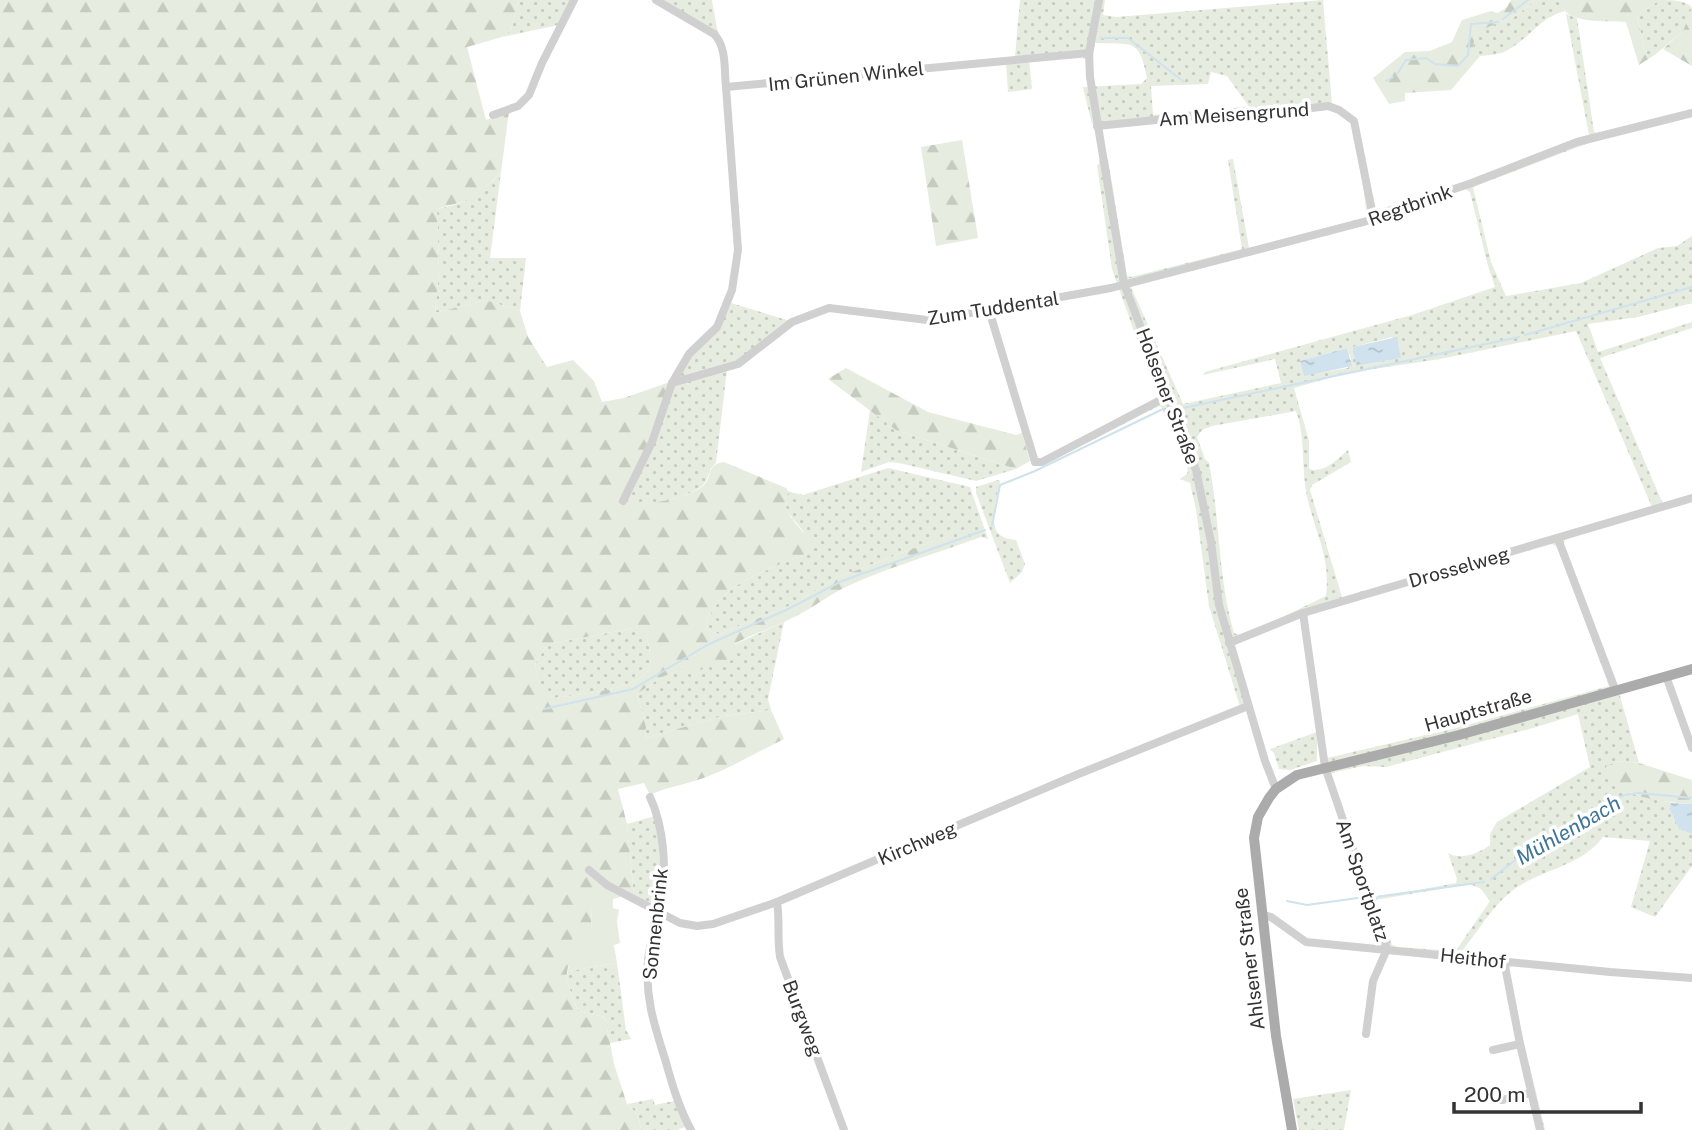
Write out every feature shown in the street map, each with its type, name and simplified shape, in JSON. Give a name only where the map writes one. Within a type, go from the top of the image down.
[{"type":"main road","name":"Hauptstraße","points":[[1276,789],[1297,775],[1459,735],[1692,669]]},
{"type":"main road","name":"Ahlsener Straße","points":[[1276,789],[1263,807],[1255,828],[1254,853],[1276,1036],[1292,1130]]},
{"type":"street","points":[[493,114],[518,106],[529,95],[574,0]]},
{"type":"street","points":[[623,501],[652,442],[672,383],[689,354],[717,327],[732,290],[738,250],[723,52],[714,34],[656,0]]},
{"type":"street","name":"Holsener Straße","points":[[1098,0],[1089,53],[1090,78],[1124,284],[1196,470],[1211,542],[1219,605],[1248,706],[1276,789]]},
{"type":"street","name":"Im Grünen Winkel","points":[[726,88],[1089,53]]},
{"type":"street","name":"Am Meisengrund","points":[[1097,126],[1244,111],[1279,112],[1328,106],[1354,121],[1373,216]]},
{"type":"street","name":"Regtbrink","points":[[1124,284],[1367,221],[1373,216],[1469,184],[1577,142],[1692,113]]},
{"type":"street","name":"Zum Tuddental","points":[[672,383],[738,364],[792,322],[829,308],[927,320],[1124,284]]},
{"type":"street","points":[[989,310],[1035,463],[1042,462],[1168,396]]},
{"type":"street","name":"Drosselweg","points":[[1229,643],[1303,613],[1692,498]]},
{"type":"street","points":[[1558,539],[1615,689]]},
{"type":"street","name":"Am Sportplatz","points":[[1303,613],[1325,767],[1387,948],[1373,981],[1366,1034]]},
{"type":"street","points":[[1666,676],[1692,748]]},
{"type":"street","name":"Kirchweg","points":[[589,870],[607,885],[680,923],[697,926],[713,924],[777,902],[1076,775],[1248,706]]},
{"type":"street","name":"Sonnenbrink","points":[[650,797],[659,822],[663,876],[661,904],[648,958],[648,1001],[677,1101],[691,1130]]},
{"type":"street","name":"Burgweg","points":[[777,902],[780,957],[844,1130]]},
{"type":"street","name":"Heithof","points":[[1262,915],[1271,917],[1306,942],[1692,978]]},
{"type":"street","points":[[1504,961],[1540,1130]]},
{"type":"street","points":[[1493,1050],[1520,1044]]},
{"type":"street","points":[[1503,1100],[1531,1093]]},
{"type":"green space","points":[[0,0],[519,0],[511,30],[502,37],[467,47],[486,120],[509,111],[501,172],[475,198],[437,209],[439,269],[435,313],[486,300],[520,311],[528,337],[547,367],[573,360],[594,381],[602,402],[624,398],[670,382],[661,411],[622,503],[651,503],[677,498],[698,490],[707,481],[715,465],[724,462],[786,488],[789,493],[785,497],[787,510],[812,543],[808,553],[760,573],[726,593],[706,619],[707,630],[719,634],[794,604],[836,578],[936,540],[961,537],[964,543],[848,586],[778,625],[734,644],[733,660],[687,674],[681,669],[660,678],[637,694],[646,727],[645,738],[723,716],[771,710],[784,739],[709,776],[650,795],[644,783],[618,789],[627,824],[634,896],[624,892],[620,897],[603,888],[592,906],[591,931],[568,967],[566,979],[578,1011],[605,1017],[614,1064],[627,1104],[638,1115],[641,1130],[0,1130]],"holes":[[[639,627],[646,630],[650,665],[643,676],[634,682],[606,690],[554,698],[540,690],[535,664],[545,648],[554,643]]]},
{"type":"green space","points":[[519,0],[571,0],[558,25],[502,37],[511,30]]},
{"type":"green space","points":[[661,0],[712,0],[718,34]]},
{"type":"green space","points":[[1020,0],[1105,0],[1103,15],[1116,17],[1323,0],[1332,104],[1304,112],[1250,108],[1227,76],[1211,72],[1208,84],[1151,86],[1153,115],[1203,110],[1194,118],[1135,119],[1092,124],[1083,87],[1141,84],[1147,78],[1137,49],[1126,44],[1095,43],[1093,59],[1083,59],[1083,50],[1015,56]]},
{"type":"green space","points":[[1511,0],[1535,0],[1516,15],[1477,35],[1473,49],[1480,56],[1451,90],[1405,93],[1405,101],[1389,104],[1373,78],[1405,52],[1430,51],[1452,42],[1462,20],[1491,11],[1498,13],[1506,8]]},
{"type":"green space","points":[[1535,0],[1560,0],[1564,11],[1548,18],[1505,52],[1480,56],[1473,50],[1474,42],[1481,31],[1516,15]]},
{"type":"green space","points":[[1560,0],[1660,0],[1637,15],[1645,54],[1656,54],[1639,65],[1626,22],[1577,18],[1563,8]]},
{"type":"green space","points":[[1660,0],[1682,2],[1692,8],[1683,31],[1656,54],[1645,54],[1637,15]]},
{"type":"green space","points":[[1692,8],[1692,66],[1663,49],[1683,31]]},
{"type":"green space","points":[[1566,14],[1577,18],[1594,132],[1597,133],[1594,141],[1473,187],[1491,262],[1506,296],[1581,283],[1658,248],[1677,246],[1692,236],[1692,303],[1638,317],[1588,324],[1598,352],[1692,322],[1692,328],[1600,358],[1663,504],[1565,540],[1563,545],[1620,696],[1639,763],[1618,761],[1606,767],[1633,794],[1671,803],[1669,808],[1679,829],[1692,834],[1692,866],[1655,917],[1631,907],[1650,841],[1603,837],[1575,860],[1530,880],[1511,892],[1495,907],[1462,951],[1463,955],[1512,966],[1508,976],[1545,1130],[1539,1130],[1502,965],[1385,952],[1340,805],[1375,898],[1456,883],[1448,853],[1464,856],[1486,848],[1490,845],[1490,834],[1497,822],[1590,767],[1578,714],[1386,767],[1363,766],[1331,773],[1327,758],[1456,728],[1609,686],[1558,547],[1552,544],[1317,611],[1308,616],[1307,620],[1300,618],[1234,644],[1252,708],[1242,713],[1209,606],[1190,483],[1180,479],[1188,470],[1163,409],[1160,406],[1155,408],[1079,447],[1159,402],[1112,269],[1097,165],[1099,160],[1108,159],[1127,276],[1131,277],[1242,249],[1228,160],[1233,159],[1249,248],[1367,217],[1362,179],[1372,212],[1475,178],[1589,135]],"holes":[[[1465,189],[1470,192],[1495,287],[1412,315],[1205,372],[1203,375],[1275,359],[1281,383],[1183,404],[1131,287],[1367,225]],[[1576,331],[1652,507],[1342,597],[1310,490],[1312,485],[1351,462],[1348,450],[1325,468],[1309,469],[1309,441],[1294,388],[1347,373],[1440,359]],[[1392,337],[1399,346],[1400,358],[1358,366],[1353,347]],[[1347,348],[1351,359],[1348,368],[1304,375],[1300,361]],[[1296,411],[1301,432],[1307,496],[1324,557],[1326,596],[1239,635],[1234,633],[1225,592],[1209,463],[1197,437],[1202,430]],[[1470,884],[1481,889],[1490,901],[1454,951],[1392,945],[1375,900]]]},
{"type":"green space","points":[[1029,60],[1032,89],[1008,92],[1006,63]]},
{"type":"green space","points":[[962,140],[978,238],[936,246],[921,147]]},
{"type":"green space","points":[[501,172],[490,258],[526,258],[520,311],[486,300],[435,313],[439,269],[437,209],[472,196]]},
{"type":"green space","points":[[731,303],[790,321],[744,359],[675,380],[691,355],[719,328]]},
{"type":"green space","points":[[846,368],[928,412],[1016,435],[1022,433],[1030,461],[1016,469],[896,430],[828,379]]},
{"type":"green space","points":[[727,369],[716,463],[704,484],[695,491],[676,498],[625,505],[640,473],[673,384]]},
{"type":"green space","points":[[870,410],[896,430],[1016,469],[976,481],[889,462],[861,472]]},
{"type":"green space","points":[[888,468],[970,487],[988,539],[981,537],[964,543],[963,540],[936,540],[836,578],[794,604],[719,634],[707,630],[706,619],[726,593],[761,573],[808,553],[804,533],[786,508],[787,491],[803,495]]},
{"type":"green space","points":[[998,480],[994,523],[999,534],[1016,540],[1025,564],[1022,572],[1010,583],[976,493],[976,487]]},
{"type":"green space","points":[[784,622],[768,699],[771,710],[723,716],[645,738],[646,727],[637,694],[660,678]]},
{"type":"green space","points":[[639,627],[646,630],[650,665],[643,676],[634,682],[606,690],[554,698],[540,691],[535,664],[545,648],[554,643]]},
{"type":"green space","points":[[1317,732],[1317,761],[1290,770],[1279,769],[1270,749]]},
{"type":"green space","points":[[1618,761],[1639,763],[1692,780],[1692,804],[1654,800],[1631,792],[1612,777],[1606,766]]},
{"type":"green space","points":[[655,816],[660,873],[655,906],[634,896],[627,824]]},
{"type":"green space","points":[[603,887],[620,897],[613,899],[613,908],[619,910],[617,921],[620,943],[614,945],[617,963],[568,971],[573,934],[591,931],[592,906]]},
{"type":"green space","points":[[617,963],[626,1030],[631,1039],[610,1043],[605,1017],[578,1011],[566,979],[568,971]]},
{"type":"green space","points":[[1351,1090],[1344,1130],[1299,1130],[1293,1099]]},
{"type":"green space","points":[[653,1099],[655,1105],[674,1101],[685,1127],[677,1130],[641,1130],[638,1115],[627,1104]]},
{"type":"water","points":[[1397,337],[1401,358],[1357,366],[1353,347]]},
{"type":"water","points":[[1347,348],[1352,366],[1304,376],[1300,361]]},
{"type":"water","points":[[1671,803],[1692,804],[1692,834],[1679,829],[1669,808]]},
{"type":"waterway","points":[[1503,19],[1528,0]]},
{"type":"waterway","points":[[1397,74],[1406,60],[1426,58],[1435,64],[1458,66],[1468,55],[1471,24],[1498,22]]},
{"type":"waterway","points":[[1101,38],[1128,38],[1184,82]]},
{"type":"waterway","points":[[1386,81],[1393,77]]},
{"type":"waterway","points":[[1525,335],[1692,287]]},
{"type":"waterway","points":[[1183,408],[1519,337]]},
{"type":"waterway","points":[[992,526],[1000,485],[1035,471],[1163,409],[1165,413]]},
{"type":"waterway","points":[[544,709],[633,689],[709,644],[786,610],[842,581],[985,530]]},
{"type":"waterway","name":"Mühlenbach","points":[[1491,879],[1532,847],[1624,795],[1639,793],[1692,798]]},
{"type":"waterway","name":"Mühlenbach","points":[[1375,897],[1484,882]]},
{"type":"waterway","name":"Mühlenbach","points":[[1287,901],[1307,905],[1365,897]]}]
